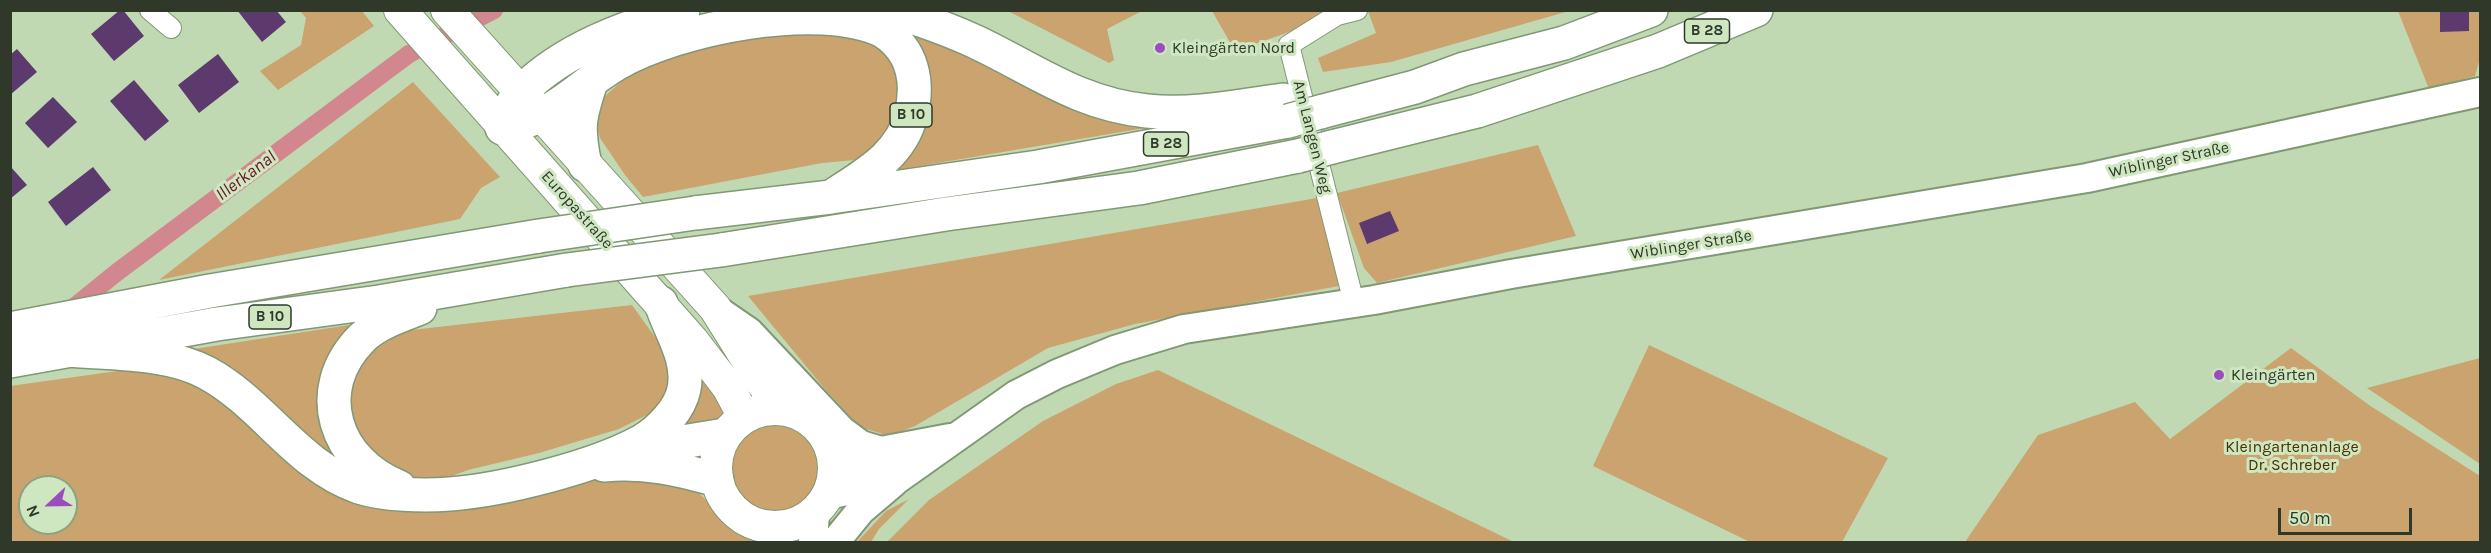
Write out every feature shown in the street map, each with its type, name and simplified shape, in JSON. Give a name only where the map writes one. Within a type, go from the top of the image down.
[{"type":"highway","points":[[502,128],[520,92],[549,69],[606,36],[683,10]]},
{"type":"highway","points":[[890,10],[976,42],[1052,83],[1112,105],[1147,111],[1182,112],[1286,111],[1318,102],[1415,87],[1464,69],[1564,43],[1651,10]]},
{"type":"highway","name":"B 28","points":[[835,232],[1139,188],[1298,156],[1477,111],[1658,51],[1756,10]]},
{"type":"highway","name":"B 10","points":[[10,329],[281,278],[695,213],[831,197],[881,163],[898,144],[910,121],[915,91],[914,74],[904,51],[890,35],[878,27],[849,17],[812,13],[746,19],[671,37],[614,66],[542,116],[519,125],[502,128]]},
{"type":"highway","points":[[585,165],[579,134],[582,110],[591,82]]},
{"type":"highway","name":"B 28","points":[[831,197],[1044,166],[1286,111]]},
{"type":"highway","name":"B 10","points":[[10,361],[217,324],[471,287],[567,270],[835,232]]},
{"type":"highway","points":[[413,493],[373,474],[352,453],[334,414],[334,391],[337,379],[348,356],[363,337],[375,328],[471,287]]},
{"type":"highway","points":[[620,452],[644,440],[664,422],[675,410],[684,391],[685,370],[680,349],[668,326],[661,303]]},
{"type":"highway","name":"B 10","points":[[69,350],[173,360],[191,366],[222,382],[247,400],[291,444],[337,478],[360,487],[384,492],[449,494],[497,486],[569,469],[611,464],[647,464],[678,469],[717,480]]},
{"type":"highway","points":[[569,469],[620,452],[734,426]]},
{"type":"main road","name":"Europastraße","points":[[400,10],[502,128],[661,303],[728,387],[734,426]]},
{"type":"main road","points":[[447,10],[715,308],[760,380],[783,409]]},
{"type":"main road","name":"Wiblinger Straße","points":[[821,503],[896,480],[1016,395],[1057,374],[1114,350],[1184,328],[1354,303],[1511,274],[2086,178],[2481,92]]},
{"type":"main road","points":[[715,308],[749,332],[842,431],[861,445],[881,451],[958,436]]},
{"type":"main road","points":[[813,543],[821,503],[833,473],[831,451],[824,436],[813,423],[799,414],[783,409],[756,412],[734,426],[719,449],[716,465],[721,494],[734,511],[772,535],[784,527],[801,522],[821,503]]},
{"type":"main road","name":"Wiblinger Straße","points":[[831,451],[848,463],[864,468],[881,468],[927,459]]},
{"type":"main road","points":[[835,543],[861,510],[896,480]]},
{"type":"street","points":[[150,10],[171,28]]},
{"type":"street","name":"Am Langen Weg","points":[[1354,303],[1289,45],[1337,15],[1357,10]]},
{"type":"green space","points":[[1368,10],[1569,11],[1391,62],[1323,72],[1318,58],[1376,33]]},
{"type":"green space","points":[[300,11],[362,11],[374,26],[278,90],[260,71],[301,45],[306,18]]},
{"type":"green space","points":[[1008,11],[1142,11],[1107,29],[1114,60],[1109,63]]},
{"type":"green space","points":[[1212,11],[1331,11],[1292,31],[1235,51]]},
{"type":"green space","points":[[2398,11],[2480,11],[2480,58],[2475,76],[2429,89]]},
{"type":"green space","points":[[837,21],[892,55],[902,106],[880,141],[855,160],[822,163],[643,197],[600,138],[595,120],[604,97],[634,70],[673,48]]},
{"type":"green space","points":[[890,21],[1157,126],[896,170],[907,145]]},
{"type":"green space","points":[[413,82],[500,177],[481,188],[460,219],[159,280]]},
{"type":"green space","points":[[1538,145],[1576,236],[1377,283],[1364,268],[1337,193]]},
{"type":"green space","points":[[1317,198],[1339,286],[1135,324],[1048,348],[915,426],[889,436],[860,427],[824,388],[748,296]]},
{"type":"green space","points":[[632,305],[673,362],[669,398],[655,411],[619,429],[539,453],[468,470],[441,480],[409,479],[355,441],[347,386],[385,333]]},
{"type":"green space","points":[[349,325],[355,332],[344,467],[181,351]]},
{"type":"green space","points":[[1649,345],[1888,458],[1842,542],[1750,542],[1593,466]]},
{"type":"green space","name":"Kleingartenanlage Dr. Schreber","points":[[2291,348],[2369,405],[2480,476],[2480,542],[1965,542],[2038,435],[2135,402],[2170,439]]},
{"type":"green space","points":[[691,350],[724,409],[721,418],[712,429],[663,432]]},
{"type":"green space","points":[[2480,358],[2480,464],[2367,388]]},
{"type":"green space","points":[[139,368],[180,374],[218,392],[347,495],[608,476],[643,476],[696,490],[736,530],[762,542],[11,542],[10,386]]},
{"type":"green space","points":[[1158,370],[1514,542],[887,542],[929,500],[1043,421],[1116,384]]},
{"type":"green space","points":[[774,421],[792,425],[807,435],[817,450],[821,468],[817,486],[807,501],[792,511],[774,515],[756,511],[741,501],[731,486],[727,468],[731,450],[741,435],[756,425]]},
{"type":"green space","points":[[909,499],[879,529],[871,542],[857,542],[886,511]]},
{"type":"building","points":[[123,10],[144,36],[114,61],[91,34]]},
{"type":"building","points":[[237,10],[276,10],[286,22],[262,42]]},
{"type":"building","points":[[2440,10],[2469,10],[2469,31],[2440,32]]},
{"type":"building","points":[[17,49],[37,72],[10,95],[10,55]]},
{"type":"building","points":[[218,54],[239,82],[199,113],[178,85]]},
{"type":"building","points":[[134,80],[169,121],[145,141],[110,101]]},
{"type":"building","points":[[53,97],[77,122],[48,148],[25,123]]},
{"type":"building","points":[[10,166],[27,185],[10,199]]},
{"type":"building","points":[[93,167],[111,190],[66,226],[48,202]]},
{"type":"building","points":[[1390,211],[1399,231],[1367,244],[1359,223]]},
{"type":"waterway","name":"Illerkanal","points":[[68,312],[116,273],[409,54],[494,10]]},
{"type":"place","name":"Kleingärten Nord","points":[[1160,48]]},
{"type":"place","name":"Kleingärten","points":[[2219,375]]}]
